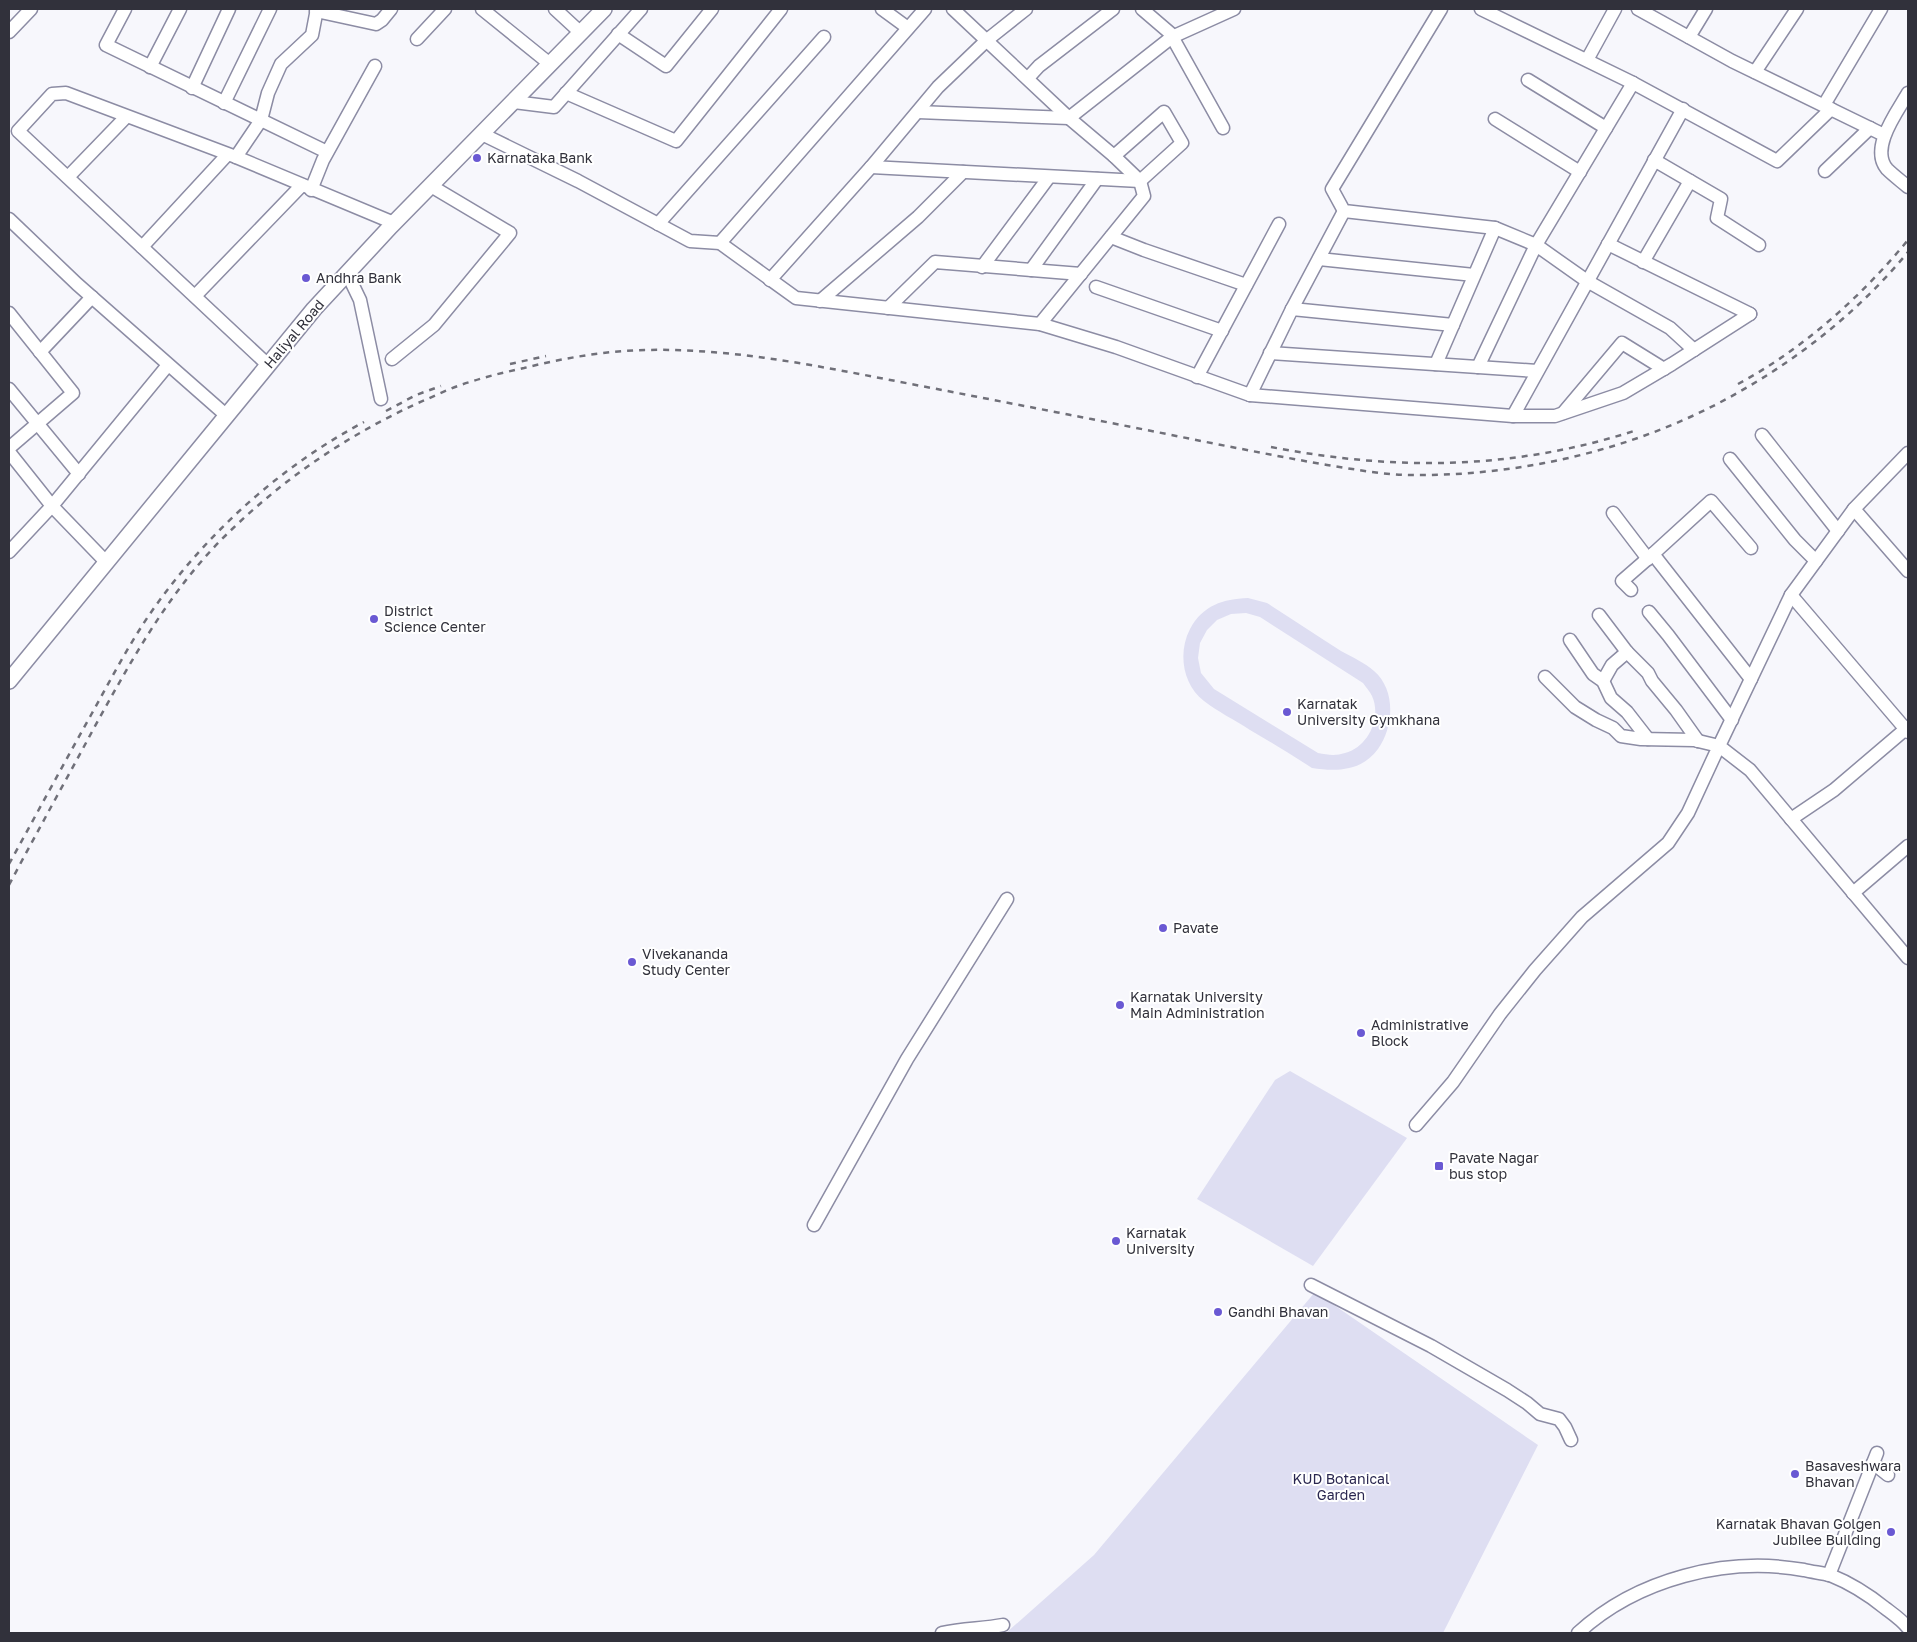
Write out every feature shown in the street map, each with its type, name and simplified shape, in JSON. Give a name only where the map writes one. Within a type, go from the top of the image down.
[{"type":"main road","name":"Haliyal Road","points":[[9,681],[314,309],[394,223],[604,9]]},
{"type":"street","points":[[9,32],[30,9]]},
{"type":"street","points":[[125,9],[106,45],[327,152]]},
{"type":"street","points":[[150,67],[180,9]]},
{"type":"street","points":[[192,88],[229,9]]},
{"type":"street","points":[[224,103],[270,9]]},
{"type":"street","points":[[142,247],[232,156],[261,120],[268,93],[281,64],[312,35],[317,10],[376,24],[391,9]]},
{"type":"street","points":[[416,39],[445,9]]},
{"type":"street","points":[[482,9],[550,64]]},
{"type":"street","points":[[555,9],[581,33]]},
{"type":"street","points":[[514,102],[554,107],[641,9]]},
{"type":"street","points":[[618,34],[666,66],[712,9]]},
{"type":"street","points":[[566,93],[676,141],[781,9]]},
{"type":"street","points":[[882,9],[908,28]]},
{"type":"street","points":[[720,243],[925,9]]},
{"type":"street","points":[[953,9],[1069,118],[1114,156],[1140,182],[1144,196],[1040,324]]},
{"type":"street","points":[[770,280],[871,167],[938,87],[987,40],[1026,9]]},
{"type":"street","points":[[1028,78],[1039,66],[1112,9]]},
{"type":"street","points":[[1142,9],[1170,32],[1223,128]]},
{"type":"street","points":[[918,112],[1069,118],[1172,37],[1234,9]]},
{"type":"street","points":[[1344,211],[1332,189],[1441,9]]},
{"type":"street","points":[[1481,9],[1633,83],[1776,161],[1827,107],[1881,9]]},
{"type":"street","points":[[1586,60],[1616,9]]},
{"type":"street","points":[[1638,9],[1755,72],[1884,135]]},
{"type":"street","points":[[1689,36],[1706,9]]},
{"type":"street","points":[[1755,72],[1797,9]]},
{"type":"street","points":[[658,224],[824,37]]},
{"type":"street","points":[[195,296],[306,188],[375,66]]},
{"type":"street","points":[[1528,80],[1606,128]]},
{"type":"street","points":[[1478,367],[1536,245],[1633,83]]},
{"type":"street","points":[[1908,92],[1884,135],[1882,148],[1882,159],[1886,168],[1908,187]]},
{"type":"street","points":[[268,365],[18,131],[52,94],[66,94],[232,156],[394,223]]},
{"type":"street","points":[[1513,416],[1683,109]]},
{"type":"street","points":[[871,167],[1140,182],[1182,143],[1164,112],[1114,156]]},
{"type":"street","points":[[68,177],[126,117]]},
{"type":"street","points":[[1495,119],[1580,172]]},
{"type":"street","points":[[1824,171],[1870,128]]},
{"type":"street","points":[[482,134],[578,181],[690,240],[720,243],[796,298],[1040,324],[1116,347],[1250,395],[1513,416],[1555,416],[1623,392],[1664,369],[1750,314],[1608,244]]},
{"type":"street","points":[[1654,160],[1721,199],[1717,218],[1759,245]]},
{"type":"street","points":[[820,301],[918,217],[963,172]]},
{"type":"street","points":[[982,266],[1049,176]]},
{"type":"street","points":[[1031,270],[1097,179]]},
{"type":"street","points":[[1643,262],[1690,181]]},
{"type":"street","points":[[392,359],[434,325],[510,233],[431,186]]},
{"type":"street","points":[[1344,211],[1494,228],[1536,245],[1587,280],[1670,328],[1694,350]]},
{"type":"street","points":[[1250,395],[1292,309],[1344,211]]},
{"type":"street","points":[[9,219],[92,297],[227,416]]},
{"type":"street","points":[[1197,377],[1279,224]]},
{"type":"street","points":[[1436,364],[1494,228]]},
{"type":"street","points":[[1111,237],[1246,285]]},
{"type":"street","points":[[1319,258],[1474,275]]},
{"type":"street","points":[[888,308],[935,262],[1081,274]]},
{"type":"street","points":[[347,273],[360,300],[381,399]]},
{"type":"street","points":[[1096,287],[1222,331]]},
{"type":"street","points":[[40,352],[92,297]]},
{"type":"street","points":[[1292,309],[1453,325]]},
{"type":"street","points":[[9,313],[73,392],[39,424],[9,448]]},
{"type":"street","points":[[1563,413],[1622,343],[1664,369]]},
{"type":"street","points":[[1270,353],[1537,371]]},
{"type":"street","points":[[9,552],[52,506],[168,365]]},
{"type":"street","points":[[9,389],[78,474]]},
{"type":"street","points":[[1762,435],[1838,531]]},
{"type":"street","points":[[9,452],[52,506],[107,562]]},
{"type":"street","points":[[1416,1125],[1453,1082],[1500,1014],[1535,970],[1582,917],[1668,843],[1688,813],[1791,595],[1854,510],[1908,453]]},
{"type":"street","points":[[1730,459],[1796,540],[1816,561]]},
{"type":"street","points":[[1630,590],[1622,580],[1711,501],[1752,548]]},
{"type":"street","points":[[1854,510],[1908,571]]},
{"type":"street","points":[[1613,513],[1751,679]]},
{"type":"street","points":[[1791,595],[1907,729],[1834,790],[1791,819]]},
{"type":"street","points":[[1649,612],[1732,720]]},
{"type":"street","points":[[1600,615],[1627,652],[1648,673],[1652,681],[1698,741]]},
{"type":"street","points":[[1570,640],[1593,674],[1602,681],[1611,698],[1627,712],[1648,739]]},
{"type":"street","points":[[1602,681],[1612,665],[1627,652]]},
{"type":"street","points":[[1545,678],[1575,707],[1613,728],[1620,736],[1698,741],[1719,746],[1750,770],[1908,958]]},
{"type":"street","points":[[1853,893],[1908,846]]},
{"type":"street","points":[[814,1225],[906,1059],[1007,899]]},
{"type":"street","points":[[1311,1285],[1431,1346],[1507,1390],[1540,1414],[1559,1419],[1571,1440]]},
{"type":"street","points":[[1829,1575],[1875,1458],[1888,1475]]},
{"type":"street","points":[[1578,1633],[1592,1620],[1641,1591],[1698,1572],[1745,1565],[1786,1567],[1829,1575],[1869,1595],[1907,1623]]},
{"type":"street","points":[[942,1633],[966,1628],[1003,1625]]},
{"type":"green space","points":[[1248,598],[1267,603],[1341,651],[1367,665],[1381,679],[1389,698],[1390,719],[1378,749],[1364,762],[1357,766],[1340,770],[1312,768],[1215,709],[1204,701],[1191,686],[1184,667],[1183,657],[1186,638],[1195,621],[1214,605],[1230,600]],"holes":[[[1246,613],[1260,617],[1363,683],[1372,696],[1375,713],[1371,730],[1360,745],[1342,754],[1318,753],[1214,689],[1201,673],[1198,658],[1200,643],[1207,630],[1217,620],[1231,614]]]},
{"type":"green space","points":[[1290,1071],[1407,1138],[1313,1266],[1197,1199],[1275,1080]]},
{"type":"green space","name":"KUD Botanical Garden","points":[[1315,1292],[1538,1445],[1443,1633],[1006,1633],[1094,1555]]},
{"type":"railway","points":[[1738,384],[1785,355],[1830,320],[1871,282],[1908,240]]},
{"type":"railway","points":[[9,885],[123,676],[153,626],[206,556],[270,495],[316,460],[391,416],[463,384],[539,364],[599,353],[645,350],[712,352],[746,355],[845,371],[1356,470],[1405,475],[1486,472],[1565,459],[1605,449],[1681,421],[1717,404],[1796,356],[1844,318],[1888,275],[1908,252]]},
{"type":"railway","points":[[510,364],[546,356]]},
{"type":"railway","points":[[386,411],[416,395],[441,386]]},
{"type":"railway","points":[[9,864],[113,674],[145,621],[175,580],[222,527],[275,480],[333,440],[364,422]]},
{"type":"railway","points":[[1271,447],[1363,460],[1453,463],[1498,460],[1543,453],[1588,444],[1634,431]]},
{"type":"place","name":"Karnataka Bank","points":[[477,158]]},
{"type":"place","name":"Andhra Bank","points":[[306,278]]},
{"type":"place","name":"District Science Center","points":[[374,619]]},
{"type":"place","name":"Karnatak University Gymkhana","points":[[1287,712]]},
{"type":"place","name":"Pavate","points":[[1163,928]]},
{"type":"place","name":"Vivekananda Study Center","points":[[632,962]]},
{"type":"place","name":"Karnatak University Main Administration","points":[[1120,1005]]},
{"type":"place","name":"Administrative Block","points":[[1361,1033]]},
{"type":"place","name":"Pavate Nagar bus stop","points":[[1439,1166]]},
{"type":"place","name":"Karnatak University","points":[[1116,1241]]},
{"type":"place","name":"Gandhi Bhavan","points":[[1218,1312]]},
{"type":"place","name":"Basaveshwara Bhavan","points":[[1795,1474]]},
{"type":"place","name":"Karnatak Bhavan Golgen Jubilee Building","points":[[1891,1532]]}]
